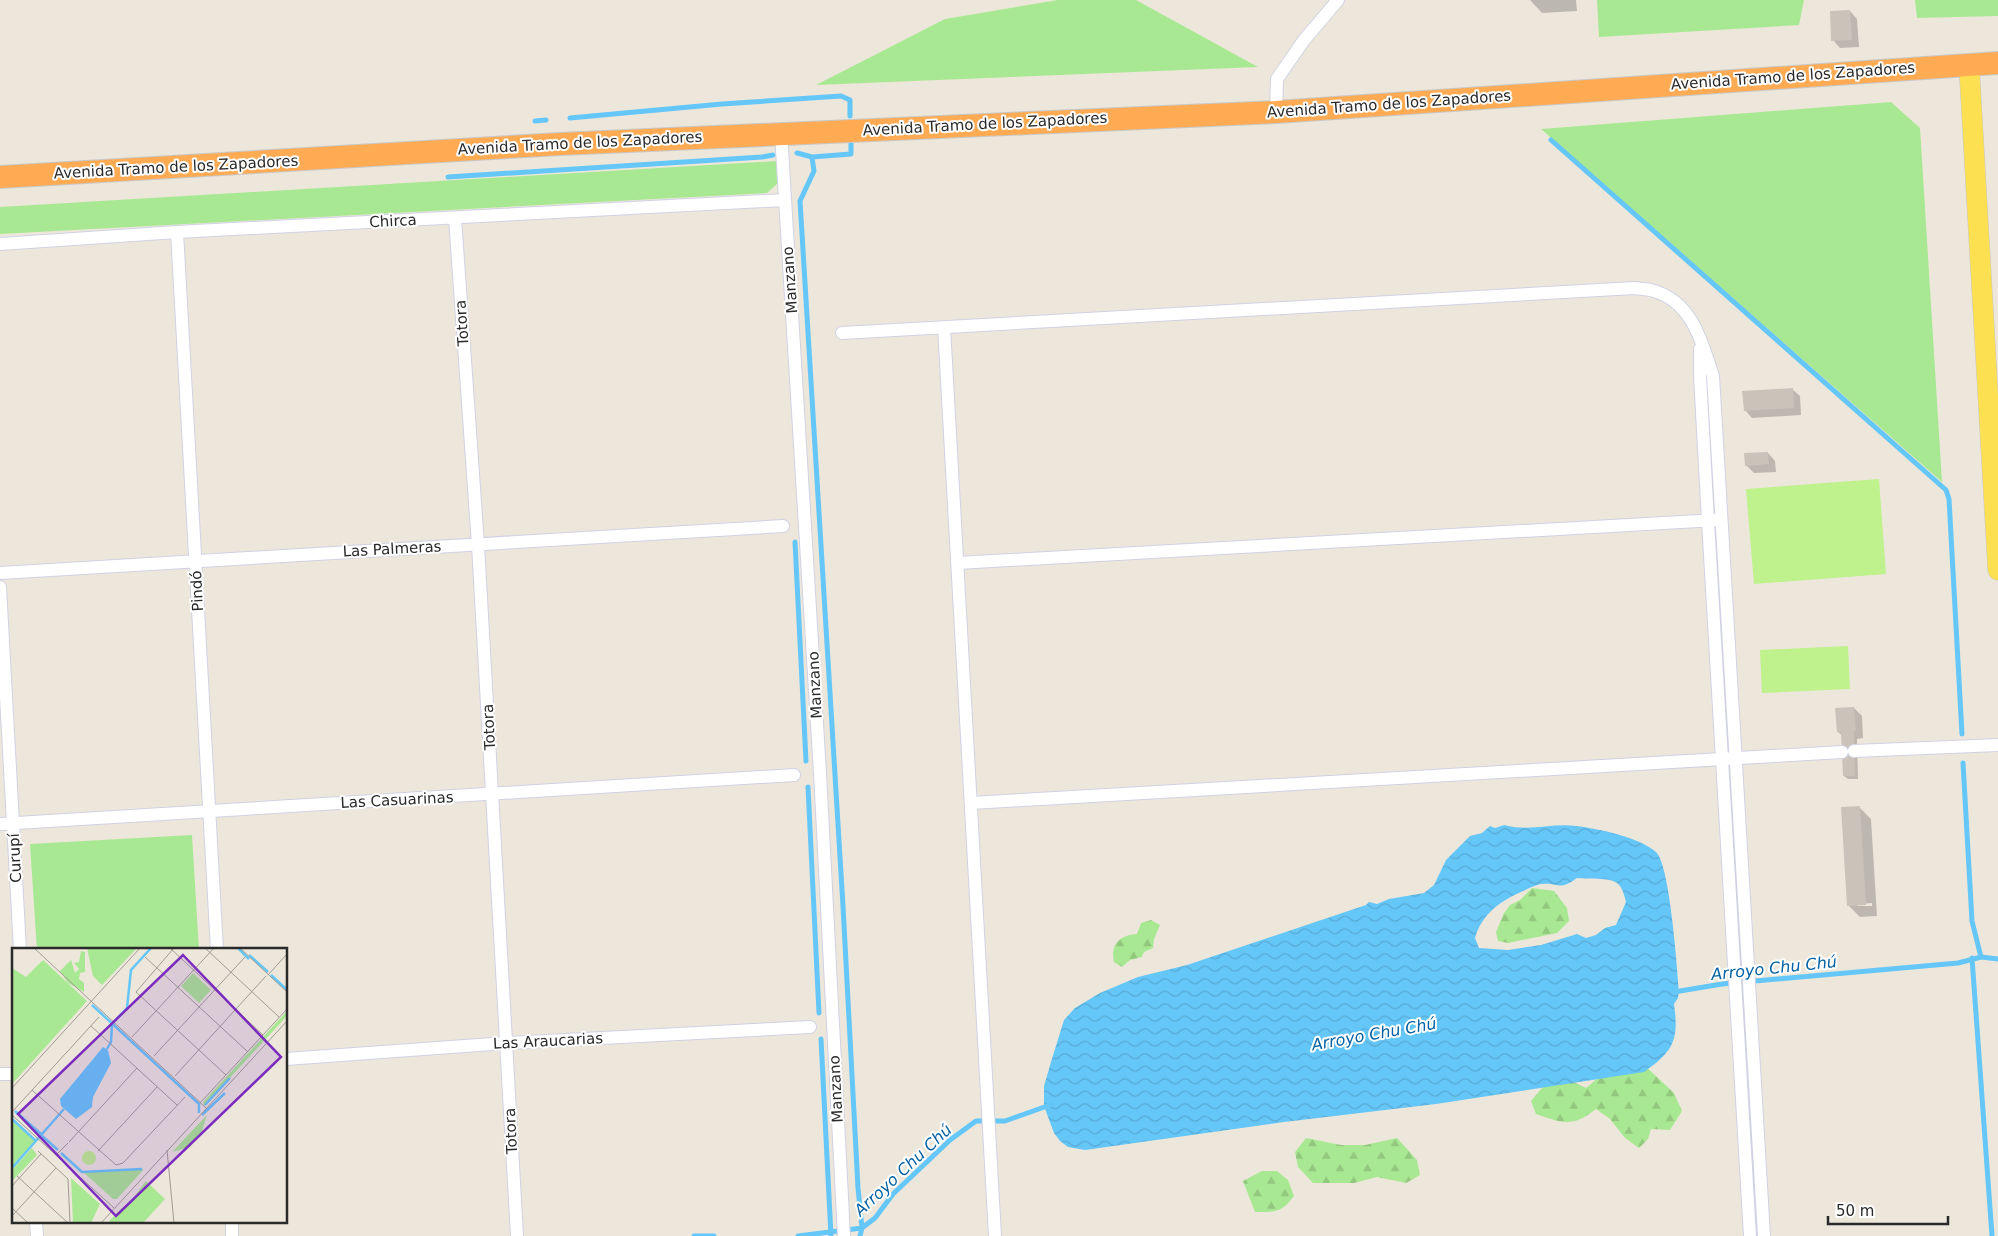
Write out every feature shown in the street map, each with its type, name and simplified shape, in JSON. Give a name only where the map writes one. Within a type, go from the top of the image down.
[{"type":"highway","name":"Avenida Tramo de los Zapadores","points":[[0,177],[560,144],[1276,112],[1998,62]]},
{"type":"main road","points":[[1969,64],[1998,570]]},
{"type":"street","points":[[1276,112],[1278,79],[1304,40],[1338,0]]},
{"type":"street","name":"Manzano","points":[[781,133],[819,753],[844,1236]]},
{"type":"street","name":"Chirca","points":[[0,244],[177,232],[785,200]]},
{"type":"street","name":"Totora","points":[[455,218],[478,544],[517,1236]]},
{"type":"street","name":"Pindó","points":[[177,232],[217,948]]},
{"type":"street","points":[[842,333],[1634,288],[1654,291],[1671,299],[1690,317],[1700,336],[1713,376],[1714,520],[1728,758],[1734,974],[1750,1236]]},
{"type":"street","points":[[944,327],[995,1236]]},
{"type":"street","points":[[958,563],[1714,520]]},
{"type":"street","name":"Las Palmeras","points":[[0,573],[783,526]]},
{"type":"street","name":"Curupí","points":[[0,587],[6,823],[20,948]]},
{"type":"street","points":[[971,803],[1728,758],[1998,745]]},
{"type":"street","points":[[1728,758],[1748,973],[1764,1236]]},
{"type":"street","name":"Las Casuarinas","points":[[6,823],[794,775]]},
{"type":"street","name":"Las Araucarias","points":[[288,1059],[506,1043],[810,1027]]},
{"type":"green space","points":[[1058,0],[1136,0],[1258,67],[816,85],[945,19]]},
{"type":"green space","points":[[1597,0],[1804,0],[1799,25],[1599,37]]},
{"type":"green space","points":[[1915,0],[1998,0],[1998,16],[1917,18]]},
{"type":"green space","points":[[1891,102],[1920,128],[1942,482],[1541,129]]},
{"type":"green space","points":[[777,161],[778,183],[767,193],[0,234],[0,207]]},
{"type":"green space","points":[[1879,479],[1886,574],[1754,584],[1746,489]]},
{"type":"green space","points":[[1848,646],[1850,689],[1762,693],[1760,650]]},
{"type":"green space","points":[[192,835],[199,948],[37,948],[30,844]]},
{"type":"green space","points":[[1532,888],[1554,891],[1567,908],[1569,921],[1557,933],[1508,943],[1498,941],[1496,932],[1504,913],[1510,905],[1520,900]]},
{"type":"green space","points":[[1151,920],[1160,925],[1154,939],[1153,948],[1144,952],[1142,957],[1130,960],[1122,967],[1114,962],[1115,945],[1126,936],[1137,934],[1141,923]]},
{"type":"green space","points":[[1642,1063],[1674,1093],[1682,1111],[1670,1130],[1651,1129],[1648,1139],[1639,1148],[1625,1138],[1610,1119],[1596,1109],[1580,1119],[1567,1122],[1553,1120],[1536,1114],[1531,1101],[1547,1082],[1563,1077],[1586,1088],[1603,1074]]},
{"type":"green space","points":[[1306,1138],[1341,1145],[1365,1145],[1397,1138],[1417,1160],[1420,1175],[1406,1183],[1377,1177],[1354,1183],[1313,1183],[1298,1167],[1295,1152]]},
{"type":"green space","points":[[1262,1171],[1277,1171],[1288,1180],[1294,1196],[1281,1209],[1255,1212],[1243,1181]]},
{"type":"water","points":[[1504,825],[1523,828],[1567,825],[1585,827],[1629,838],[1640,842],[1656,852],[1661,861],[1669,895],[1679,991],[1678,998],[1674,1004],[1676,1027],[1672,1044],[1662,1058],[1644,1072],[1436,1104],[1284,1122],[1085,1150],[1068,1147],[1054,1133],[1044,1106],[1044,1086],[1064,1020],[1075,1008],[1100,993],[1138,977],[1187,965],[1366,905],[1369,902],[1377,904],[1389,899],[1424,893],[1434,885],[1446,860],[1470,836],[1482,833],[1490,826],[1495,828]],"holes":[[[1577,878],[1607,880],[1620,886],[1626,902],[1616,925],[1605,928],[1596,935],[1586,938],[1577,934],[1541,945],[1508,950],[1479,948],[1475,938],[1478,929],[1493,909],[1532,887],[1547,884],[1562,886]]]},
{"type":"building","points":[[1850,10],[1852,40],[1831,41],[1830,11]]},
{"type":"building","points":[[1793,388],[1794,408],[1744,411],[1742,391]]},
{"type":"building","points":[[1768,452],[1769,464],[1745,466],[1744,453]]},
{"type":"building","points":[[1854,707],[1856,731],[1854,731],[1855,776],[1843,776],[1841,732],[1837,732],[1835,708]]},
{"type":"building","points":[[1860,806],[1866,905],[1847,906],[1841,807]]},
{"type":"waterway","points":[[570,118],[722,104],[841,96],[850,100],[850,116]]},
{"type":"waterway","points":[[535,121],[546,120]]},
{"type":"waterway","points":[[1551,140],[1946,490],[1949,499],[1962,734]]},
{"type":"waterway","points":[[851,144],[851,154],[812,157],[814,171],[800,201],[843,906],[858,1188],[862,1228],[860,1236]]},
{"type":"waterway","points":[[797,153],[812,157]]},
{"type":"waterway","points":[[448,177],[773,155]]},
{"type":"waterway","points":[[795,542],[806,761]]},
{"type":"waterway","points":[[1963,763],[1972,921],[1981,957]]},
{"type":"waterway","points":[[808,787],[819,1013]]},
{"type":"waterway","name":"Arroyo Chu Chú","points":[[1674,992],[1722,984],[1958,963],[1981,957],[1998,959]]},
{"type":"waterway","points":[[1972,958],[1992,1236]]},
{"type":"waterway","points":[[821,1039],[831,1236]]},
{"type":"waterway","name":"Arroyo Chu Chú","points":[[798,1236],[862,1228],[875,1218],[893,1194],[950,1140],[976,1121],[1005,1121],[1050,1105]]},
{"type":"waterway","name":"Arroyo Chu Chú","points":[[694,1236],[714,1236]]}]
